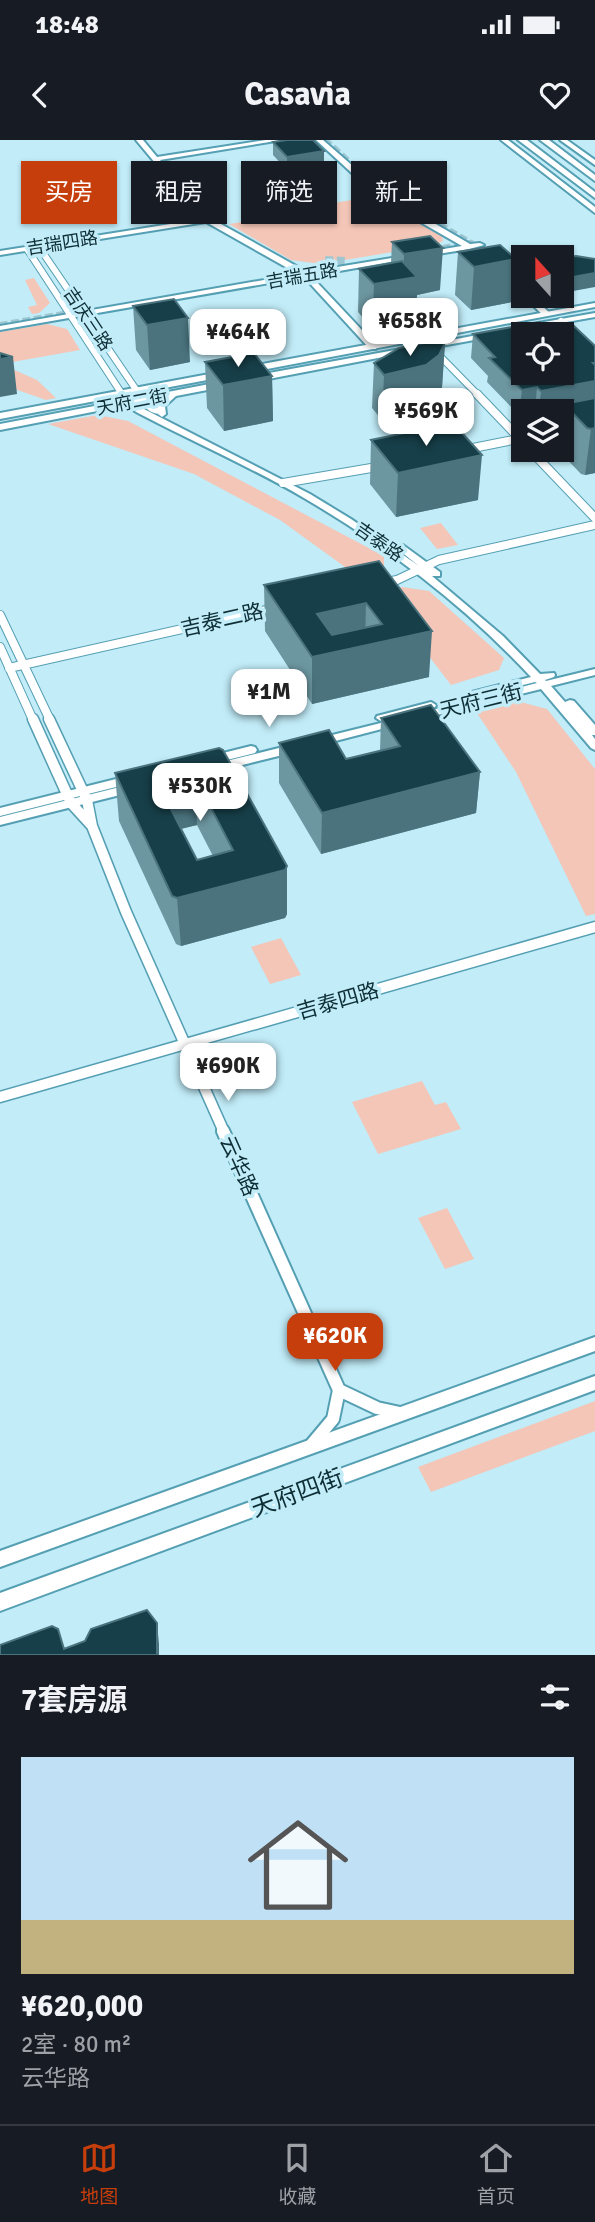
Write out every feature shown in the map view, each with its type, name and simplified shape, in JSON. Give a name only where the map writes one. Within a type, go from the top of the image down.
[{"type":"main road","points":[[522,140],[595,195]]},
{"type":"main road","points":[[544,140],[595,179]]},
{"type":"street","points":[[139,140],[156,161]]},
{"type":"street","points":[[153,157],[250,140]]},
{"type":"street","points":[[153,157],[279,140]]},
{"type":"street","points":[[319,140],[383,197],[475,247]]},
{"type":"street","points":[[329,140],[388,194],[475,247]]},
{"type":"street","points":[[504,140],[595,211]]},
{"type":"street","points":[[564,140],[595,163]]},
{"type":"street","name":"吉瑞四路","points":[[0,253],[182,224]]},
{"type":"street","points":[[214,224],[303,273],[373,347]]},
{"type":"street","name":"吉庆三路","points":[[39,247],[140,395]]},
{"type":"street","name":"吉瑞五路","points":[[303,273],[348,262],[475,247]]},
{"type":"street","name":"吉瑞五路","points":[[0,326],[303,273],[475,247]]},
{"type":"street","name":"吉庆三路","points":[[26,249],[125,398]]},
{"type":"street","points":[[511,275],[501,268],[511,279]]},
{"type":"street","points":[[242,381],[429,346],[595,305]]},
{"type":"street","points":[[544,308],[595,353]]},
{"type":"street","points":[[548,308],[555,316]]},
{"type":"street","points":[[245,371],[555,316],[595,315]]},
{"type":"street","points":[[429,346],[511,429]]},
{"type":"street","name":"天府二街","points":[[0,427],[231,373]]},
{"type":"street","name":"天府二街","points":[[140,395],[191,391],[229,383]]},
{"type":"street","points":[[162,414],[161,405],[166,399],[191,391]]},
{"type":"street","name":"吉泰路","points":[[140,395],[162,414],[203,439],[288,483],[422,568],[544,680],[595,732]]},
{"type":"street","name":"天府二街","points":[[0,416],[125,398]]},
{"type":"street","name":"吉泰路","points":[[125,398],[167,425],[288,483]]},
{"type":"street","points":[[452,452],[511,442]]},
{"type":"street","points":[[541,462],[595,518]]},
{"type":"street","points":[[288,483],[398,463]]},
{"type":"street","points":[[377,584],[397,580],[439,560],[595,525]]},
{"type":"street","name":"吉泰二路","points":[[9,668],[285,605]]},
{"type":"street","name":"云华路","points":[[0,615],[85,796],[92,826],[184,1045],[340,1390]]},
{"type":"street","name":"云华路","points":[[0,647],[70,799],[92,826]]},
{"type":"street","name":"天府三街","points":[[296,738],[205,766],[544,680],[595,663]]},
{"type":"street","name":"天府三街","points":[[310,735],[544,680],[595,672]]},
{"type":"street","name":"吉泰路","points":[[544,680],[595,746]]},
{"type":"street","points":[[85,796],[150,775]]},
{"type":"street","points":[[0,812],[141,786]]},
{"type":"street","points":[[0,821],[70,799]]},
{"type":"street","name":"吉泰四路","points":[[0,1097],[595,928]]},
{"type":"street","name":"天府四街","points":[[0,1559],[595,1344]]},
{"type":"street","name":"天府四街","points":[[0,1602],[595,1383]]},
{"type":"street","points":[[308,1448],[333,1419],[340,1390],[377,1408],[404,1413]]},
{"type":"shaded area","points":[[351,200],[351,224],[420,224],[442,236],[443,241],[435,245],[321,264],[291,260],[229,224],[337,224],[337,202]]},
{"type":"shaded area","points":[[34,278],[50,303],[39,313],[32,314],[28,307],[37,305],[25,280]]},
{"type":"shaded area","points":[[47,324],[67,329],[80,350],[1,364],[37,380],[56,398],[46,400],[0,384],[0,332]]},
{"type":"shaded area","points":[[98,415],[128,421],[384,556],[384,566],[356,575],[280,520],[194,474],[48,424]]},
{"type":"shaded area","points":[[441,523],[458,545],[437,549],[420,528]]},
{"type":"shaded area","points":[[402,587],[429,591],[504,658],[499,670],[451,685],[380,592]]},
{"type":"shaded area","points":[[513,700],[547,709],[595,769],[595,914],[586,916],[516,772],[475,710]]},
{"type":"shaded area","points":[[281,938],[301,975],[270,984],[251,947]]},
{"type":"shaded area","points":[[422,1081],[435,1105],[446,1102],[461,1129],[378,1154],[352,1102]]},
{"type":"shaded area","points":[[447,1208],[474,1259],[445,1269],[418,1218]]},
{"type":"shaded area","points":[[595,1401],[595,1431],[431,1492],[418,1467]]},
{"type":"building","points":[[313,140],[324,151],[287,157],[273,142]]},
{"type":"building","points":[[430,236],[443,248],[404,254],[392,242]]},
{"type":"building","points":[[500,245],[511,255],[511,260],[474,267],[458,252]]},
{"type":"building","points":[[574,256],[595,259],[595,273],[574,277]]},
{"type":"building","points":[[402,261],[417,277],[374,284],[359,269]]},
{"type":"building","points":[[174,299],[188,318],[147,325],[133,306]]},
{"type":"building","points":[[574,326],[595,346],[595,381],[574,385]]},
{"type":"building","points":[[511,327],[511,379],[489,358],[495,357],[473,334]]},
{"type":"building","points":[[429,342],[445,343],[439,355],[426,365],[384,375],[374,363],[399,348]]},
{"type":"building","points":[[0,353],[13,357],[0,359]]},
{"type":"building","points":[[254,353],[272,376],[223,385],[205,362]]},
{"type":"building","points":[[517,385],[573,385],[541,391],[537,387],[522,390]]},
{"type":"building","points":[[595,398],[595,428],[587,428],[574,414],[574,402]]},
{"type":"building","points":[[453,423],[482,455],[398,473],[371,440]]},
{"type":"building","points":[[379,561],[432,631],[312,657],[264,585]],"holes":[[[366,603],[382,624],[332,635],[317,614]]]},
{"type":"building","points":[[431,705],[480,772],[322,813],[279,743],[329,730],[346,759],[400,746],[381,718]]},
{"type":"building","points":[[219,748],[223,750],[287,866],[285,870],[177,898],[172,896],[115,773]],"holes":[[[195,777],[233,850],[197,860],[159,786]]]},
{"type":"building","points":[[147,1610],[157,1623],[157,1655],[0,1655],[0,1645],[52,1626],[58,1629],[64,1649],[85,1641],[91,1629]]},
{"type":"tunnel","points":[[324,140],[351,165]]},
{"type":"tunnel","points":[[436,224],[471,244],[442,249]]},
{"type":"tunnel","points":[[329,269],[324,260],[346,261]]},
{"type":"tunnel","points":[[0,326],[69,314]]}]
